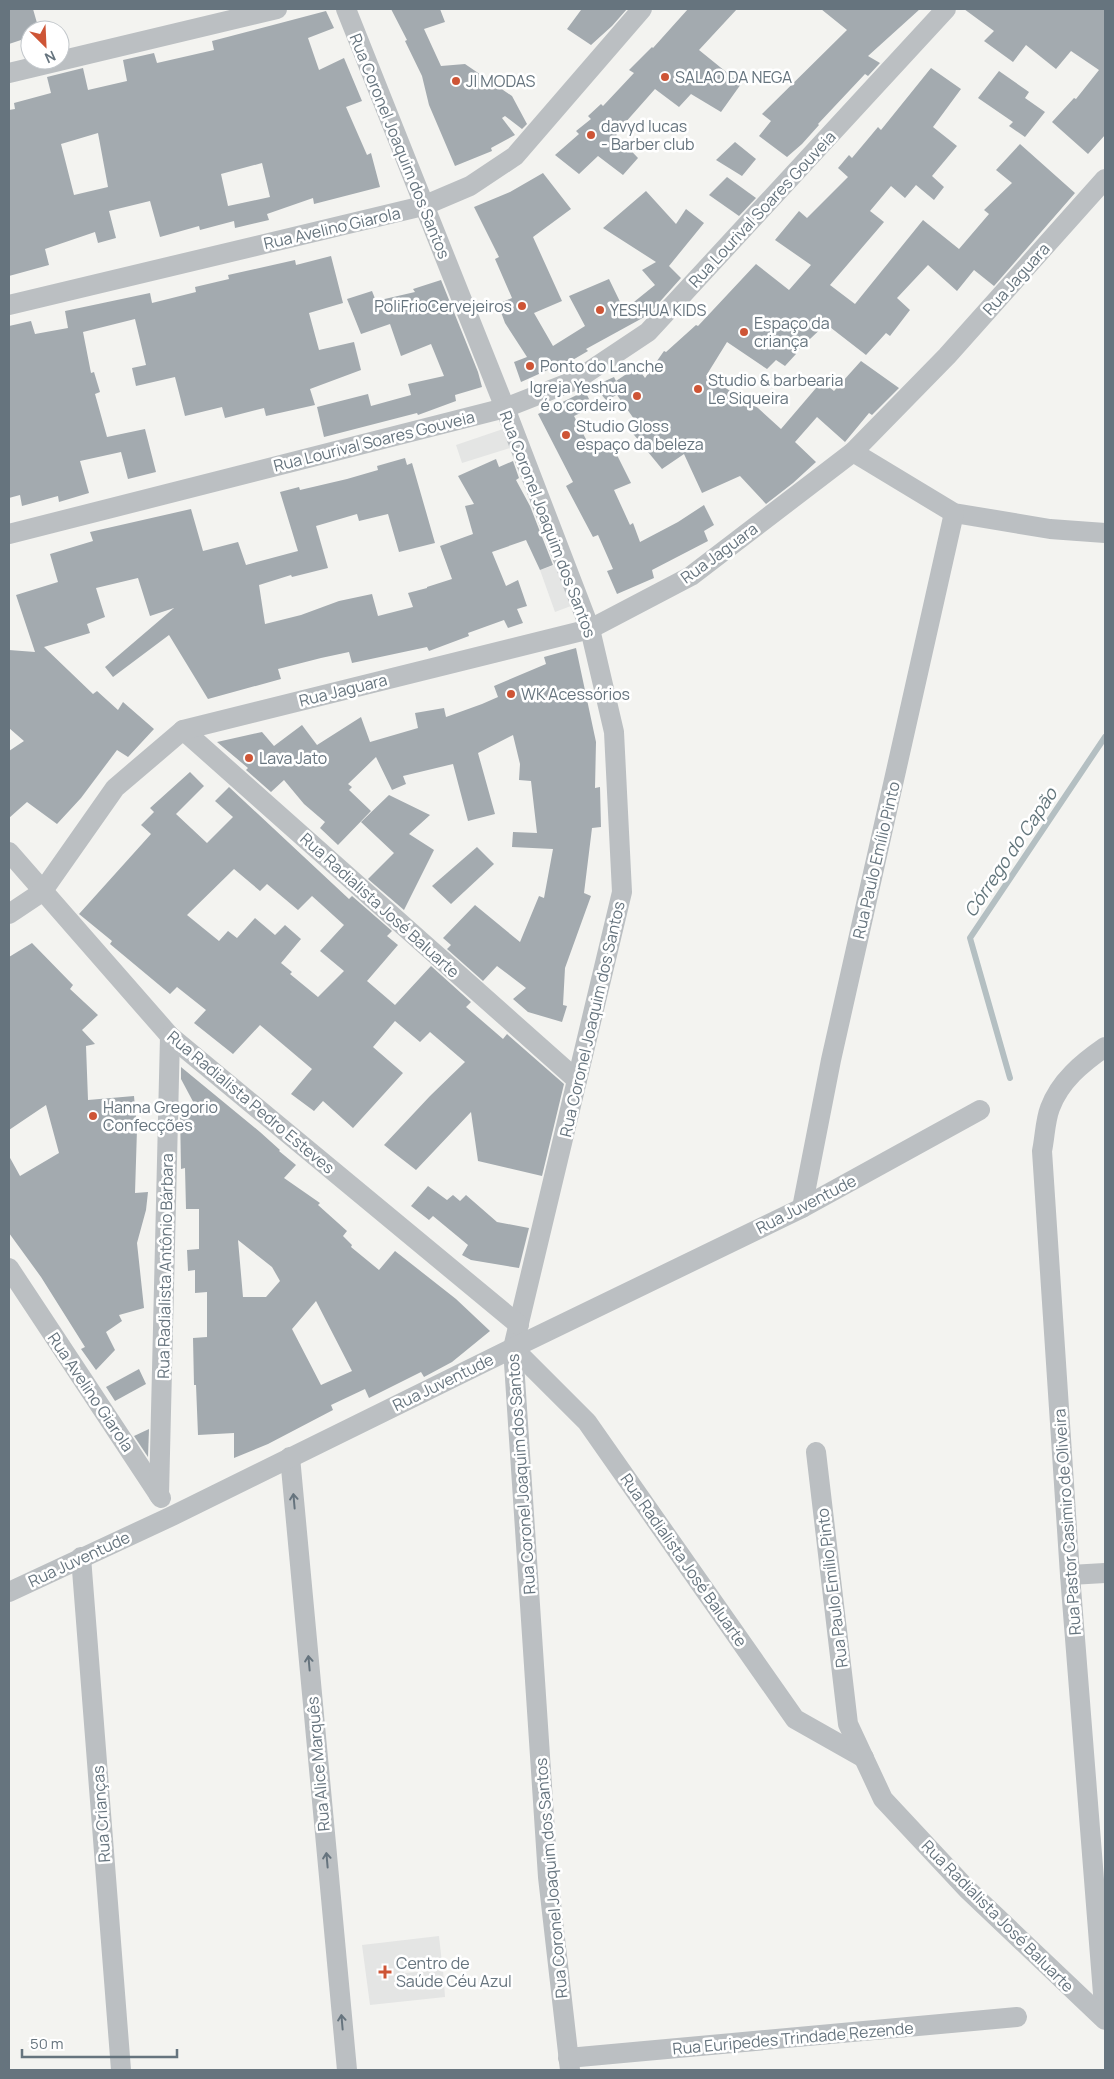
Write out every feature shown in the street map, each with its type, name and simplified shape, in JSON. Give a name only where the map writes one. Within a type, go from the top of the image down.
[{"type":"street","points":[[9,73],[277,9]]},
{"type":"street","name":"Rua Coronel Joaquim dos Santos","points":[[346,9],[505,408],[590,629],[614,732],[622,892],[513,1348],[548,1877],[569,2064]]},
{"type":"street","name":"Rua Avelino Giarola","points":[[9,305],[424,206],[470,186],[515,156],[642,9]]},
{"type":"street","name":"Rua Lourival Soares Gouveia","points":[[9,534],[505,408],[576,380],[648,332],[946,9]]},
{"type":"street","name":"Rua Jaguara","points":[[183,730],[590,629],[691,576],[853,452],[947,356],[1105,179]]},
{"type":"street","points":[[853,452],[954,513],[1050,529],[1105,533]]},
{"type":"street","name":"Rua Paulo Emílio Pinto","points":[[802,1208],[831,1060],[954,513]]},
{"type":"street","points":[[9,914],[42,892],[115,788],[183,730]]},
{"type":"street","name":"Rua Radialista José Baluarte","points":[[183,730],[577,1080]]},
{"type":"street","name":"Rua Radialista Pedro Esteves","points":[[9,852],[42,892],[170,1036],[519,1325]]},
{"type":"street","name":"Rua Radialista Antônio Bárbara","points":[[159,1495],[170,1036]]},
{"type":"street","name":"Rua Pastor Casimiro de Oliveira","points":[[1105,1048],[1081,1064],[1062,1086],[1050,1108],[1042,1151],[1070,1575],[1105,2020]]},
{"type":"street","name":"Rua Juventude","points":[[9,1592],[170,1517],[802,1208],[980,1110]]},
{"type":"street","name":"Rua Avelino Giarola","points":[[9,1268],[159,1495],[170,1517]]},
{"type":"street","name":"Rua Radialista José Baluarte","points":[[513,1348],[587,1422],[795,1719],[864,1758]]},
{"type":"street","name":"Rua Paulo Emílio Pinto","points":[[816,1452],[848,1724]]},
{"type":"street","name":"Rua Alice Marquês","points":[[290,1458],[347,2070]]},
{"type":"street","name":"Rua Crianças","points":[[81,1558],[121,2070]]},
{"type":"street","points":[[1070,1575],[1105,1573]]},
{"type":"street","name":"Rua Radialista José Baluarte","points":[[848,1724],[883,1799],[889,1806],[967,1890],[1105,2020]]},
{"type":"street","name":"Rua Euripedes Trindade Rezende","points":[[569,2064],[1017,2017]]},
{"type":"shaded area","points":[[503,429],[510,448],[462,463],[456,445]]},
{"type":"shaded area","points":[[564,562],[579,603],[555,612],[540,570]]},
{"type":"shaded area","name":"Centro de Saúde Céu Azul","points":[[439,1936],[442,1963],[403,1969],[404,1973],[443,1970],[445,1997],[370,2005],[362,1945]]},
{"type":"building","points":[[9,9],[33,9],[36,20],[20,20],[20,40],[9,44]]},
{"type":"building","points":[[391,9],[440,9],[445,22],[424,29],[441,66],[465,64],[512,96],[527,124],[522,129],[505,116],[502,118],[515,135],[491,148],[492,151],[455,166],[429,105],[422,76],[405,41],[407,40]]},
{"type":"building","points":[[578,9],[627,9],[591,45],[567,29],[581,10]]},
{"type":"building","points":[[688,9],[737,9],[699,50],[741,84],[721,112],[691,94],[679,107],[655,89],[624,124],[627,126],[616,135],[638,158],[623,175],[598,156],[579,174],[555,155],[579,134],[576,131],[591,119],[588,116],[601,104],[603,106],[634,73],[629,70],[653,48]]},
{"type":"building","points":[[821,9],[920,9],[868,56],[880,63],[868,76],[865,74],[802,144],[787,157],[759,136],[771,121],[762,114],[847,30]]},
{"type":"building","points":[[964,9],[1105,9],[1105,135],[1088,154],[1052,122],[1074,98],[1076,99],[1099,70],[1071,51],[1056,69],[1026,45],[1013,62],[984,41],[994,31]]},
{"type":"building","points":[[326,11],[334,28],[308,38],[319,70],[344,58],[362,101],[346,107],[367,155],[371,153],[380,187],[314,204],[313,198],[267,214],[269,220],[235,228],[234,221],[200,230],[199,226],[160,237],[150,201],[109,211],[116,238],[98,243],[95,232],[45,249],[49,265],[9,276],[9,110],[15,109],[14,103],[51,93],[47,77],[83,68],[88,90],[127,81],[123,60],[154,53],[157,63],[214,50],[212,41]],"holes":[[[98,133],[108,187],[74,195],[61,144]],[[262,163],[270,197],[228,206],[221,174]]]},
{"type":"building","points":[[931,68],[961,89],[933,127],[957,146],[932,176],[944,187],[934,200],[916,185],[905,198],[891,186],[870,211],[884,222],[830,285],[855,304],[923,220],[959,249],[989,214],[984,210],[1012,183],[996,170],[1020,144],[1075,193],[994,286],[974,270],[957,291],[928,265],[897,298],[910,310],[890,336],[886,333],[866,355],[826,324],[795,353],[785,366],[776,360],[767,369],[727,342],[706,376],[758,408],[781,429],[822,381],[834,391],[861,361],[899,388],[872,415],[869,413],[845,442],[817,417],[795,442],[816,462],[766,504],[740,476],[702,493],[684,454],[662,469],[630,430],[639,426],[617,395],[606,400],[594,386],[614,377],[616,381],[637,367],[645,378],[664,351],[666,352],[696,325],[698,326],[756,264],[789,290],[811,265],[775,240],[799,211],[807,218],[848,177],[838,168],[849,155],[852,158],[878,127],[881,130]]},
{"type":"building","points":[[999,71],[1029,92],[1025,98],[1045,112],[1025,137],[1009,126],[1013,122],[978,98]]},
{"type":"building","points":[[735,142],[756,159],[742,176],[716,160]]},
{"type":"building","points":[[543,173],[571,209],[533,237],[562,301],[534,313],[553,346],[585,326],[569,296],[609,279],[624,310],[655,285],[642,270],[656,262],[603,228],[646,191],[676,224],[686,209],[704,223],[669,266],[681,278],[648,315],[586,349],[588,351],[552,372],[550,369],[521,382],[514,362],[527,357],[505,323],[498,304],[512,298],[495,259],[499,257],[474,207],[510,192]]},
{"type":"building","points":[[727,177],[756,198],[739,216],[709,195]]},
{"type":"building","points":[[331,256],[343,303],[309,313],[319,350],[354,342],[361,370],[310,389],[315,405],[266,416],[264,408],[225,418],[222,407],[185,416],[175,377],[136,386],[132,368],[146,365],[135,319],[83,332],[91,373],[94,372],[100,392],[95,394],[107,437],[145,429],[156,472],[128,479],[121,452],[80,461],[89,493],[59,502],[58,496],[22,506],[20,495],[9,498],[9,326],[31,321],[35,334],[68,328],[65,311],[150,293],[152,303],[196,292],[195,287],[229,279],[228,275],[295,260],[296,265]]},
{"type":"building","points":[[441,280],[478,372],[482,387],[455,395],[456,401],[418,415],[417,413],[324,437],[317,407],[368,394],[371,406],[411,395],[408,384],[444,376],[431,344],[401,356],[390,324],[361,334],[347,299],[372,291],[376,301],[415,292],[413,289]]},
{"type":"building","points":[[585,391],[593,407],[574,416],[590,447],[609,439],[631,483],[614,490],[630,525],[633,523],[640,542],[678,522],[704,505],[714,525],[704,531],[708,541],[652,570],[654,578],[617,594],[607,571],[613,569],[598,535],[593,537],[566,486],[573,482],[538,414]]},
{"type":"building","points":[[405,458],[407,465],[412,463],[435,543],[399,552],[388,514],[359,521],[357,514],[316,526],[328,568],[292,577],[291,575],[259,585],[265,624],[301,615],[339,601],[372,594],[378,616],[413,607],[408,593],[452,579],[440,546],[473,534],[465,506],[474,504],[458,476],[496,459],[499,467],[513,461],[519,478],[516,480],[530,506],[553,565],[540,570],[526,540],[492,552],[506,586],[518,580],[527,606],[517,609],[523,623],[508,628],[504,620],[468,633],[469,636],[429,651],[427,647],[352,663],[349,652],[321,658],[278,669],[281,679],[208,699],[169,635],[113,677],[105,667],[174,608],[150,616],[138,578],[96,588],[105,617],[87,624],[90,633],[44,647],[93,694],[97,691],[118,710],[123,702],[154,729],[128,757],[117,750],[81,798],[57,824],[27,802],[9,818],[9,751],[24,741],[9,728],[9,650],[35,652],[16,595],[58,582],[50,554],[93,541],[90,532],[191,509],[203,551],[238,542],[246,565],[298,551],[280,492],[299,487],[300,490],[347,479],[378,470],[377,466]]},
{"type":"building","points":[[576,648],[596,742],[595,788],[600,787],[601,827],[592,828],[584,893],[591,896],[565,968],[563,1005],[567,1006],[562,1022],[528,1012],[513,999],[526,988],[497,966],[483,981],[447,949],[451,945],[443,938],[475,905],[520,942],[539,896],[544,898],[553,849],[512,847],[513,832],[537,833],[531,781],[519,780],[520,764],[513,735],[478,753],[495,814],[468,821],[453,764],[403,776],[406,784],[392,790],[376,757],[348,784],[352,787],[349,790],[371,811],[338,845],[320,828],[325,822],[304,804],[284,780],[271,792],[246,770],[248,768],[217,742],[262,732],[274,746],[302,725],[317,745],[361,717],[370,742],[418,728],[415,713],[444,708],[446,717],[498,697],[494,686],[546,664],[544,657]]},
{"type":"building","points":[[190,772],[204,786],[176,814],[207,843],[233,817],[215,801],[229,787],[349,899],[352,896],[392,931],[387,936],[398,945],[367,981],[395,1005],[431,966],[471,1002],[466,1007],[503,1039],[507,1034],[564,1084],[542,1176],[478,1161],[471,1112],[416,1170],[384,1145],[465,1062],[430,1032],[420,1042],[395,1021],[373,1047],[403,1073],[353,1128],[323,1101],[314,1111],[291,1094],[312,1069],[260,1025],[233,1054],[194,1023],[206,1010],[177,987],[170,994],[110,944],[112,941],[79,914],[151,834],[141,825],[154,812],[150,808]],"holes":[[[234,869],[260,891],[267,884],[298,910],[312,896],[344,925],[320,951],[344,971],[318,997],[290,974],[292,972],[281,963],[301,939],[285,925],[275,935],[255,918],[237,938],[228,931],[219,941],[187,915]]]},
{"type":"building","points":[[389,795],[430,815],[409,834],[434,850],[404,910],[368,879],[394,853],[361,822]]},
{"type":"building","points":[[477,847],[494,864],[451,904],[432,886]]},
{"type":"building","points":[[32,943],[73,985],[70,989],[98,1015],[82,1030],[95,1044],[86,1046],[88,1100],[134,1096],[137,1129],[135,1193],[148,1192],[146,1210],[137,1243],[144,1308],[119,1315],[122,1321],[106,1332],[115,1350],[96,1370],[81,1349],[85,1347],[41,1277],[9,1233],[9,1156],[20,1176],[59,1153],[46,1105],[9,1130],[9,957]]},
{"type":"building","points":[[181,1067],[260,1132],[296,1165],[284,1178],[320,1203],[318,1205],[347,1231],[343,1236],[352,1245],[351,1247],[379,1270],[395,1251],[456,1299],[490,1331],[452,1362],[424,1377],[421,1372],[369,1398],[365,1389],[331,1405],[333,1410],[268,1444],[234,1458],[234,1433],[198,1435],[193,1338],[207,1337],[207,1292],[195,1293],[195,1270],[188,1271],[187,1250],[199,1249],[199,1209],[186,1209],[185,1168],[181,1169],[180,1111],[198,1111],[181,1079]],"holes":[[[238,1240],[272,1267],[280,1281],[266,1297],[243,1297]],[[316,1301],[352,1371],[321,1385],[292,1329]]]},
{"type":"building","points":[[428,1186],[447,1200],[453,1195],[460,1201],[466,1195],[497,1222],[529,1228],[519,1268],[471,1260],[462,1255],[468,1245],[433,1216],[429,1220],[411,1206]]},
{"type":"building","points":[[139,1369],[146,1384],[115,1401],[106,1387]]},
{"type":"building","points":[[149,1429],[148,1457],[134,1436]]},
{"type":"waterway","name":"Córrego do Capão","points":[[1010,1078],[970,938],[1105,737]]},
{"type":"place","name":"SALAO DA NEGA","points":[[665,77]]},
{"type":"place","name":"JI MODAS","points":[[456,81]]},
{"type":"place","name":"davyd lucas - Barber club","points":[[591,135]]},
{"type":"place","name":"PoliFrioCervejeiros","points":[[522,306]]},
{"type":"place","name":"YESHUA KIDS","points":[[600,310]]},
{"type":"place","name":"Espaço da criança","points":[[744,332]]},
{"type":"place","name":"Ponto do Lanche","points":[[530,366]]},
{"type":"place","name":"Studio & barbearia Le Siqueira","points":[[698,389]]},
{"type":"place","name":"Igreja Yeshua é o cordeiro","points":[[637,396]]},
{"type":"place","name":"Studio Gloss espaço da beleza","points":[[566,435]]},
{"type":"place","name":"WK Acessórios","points":[[511,694]]},
{"type":"place","name":"Lava Jato","points":[[249,758]]},
{"type":"place","name":"Hanna Gregorio Confecções","points":[[93,1116]]},
{"type":"place","name":"Centro de Saúde Céu Azul","points":[[385,1972]]}]
